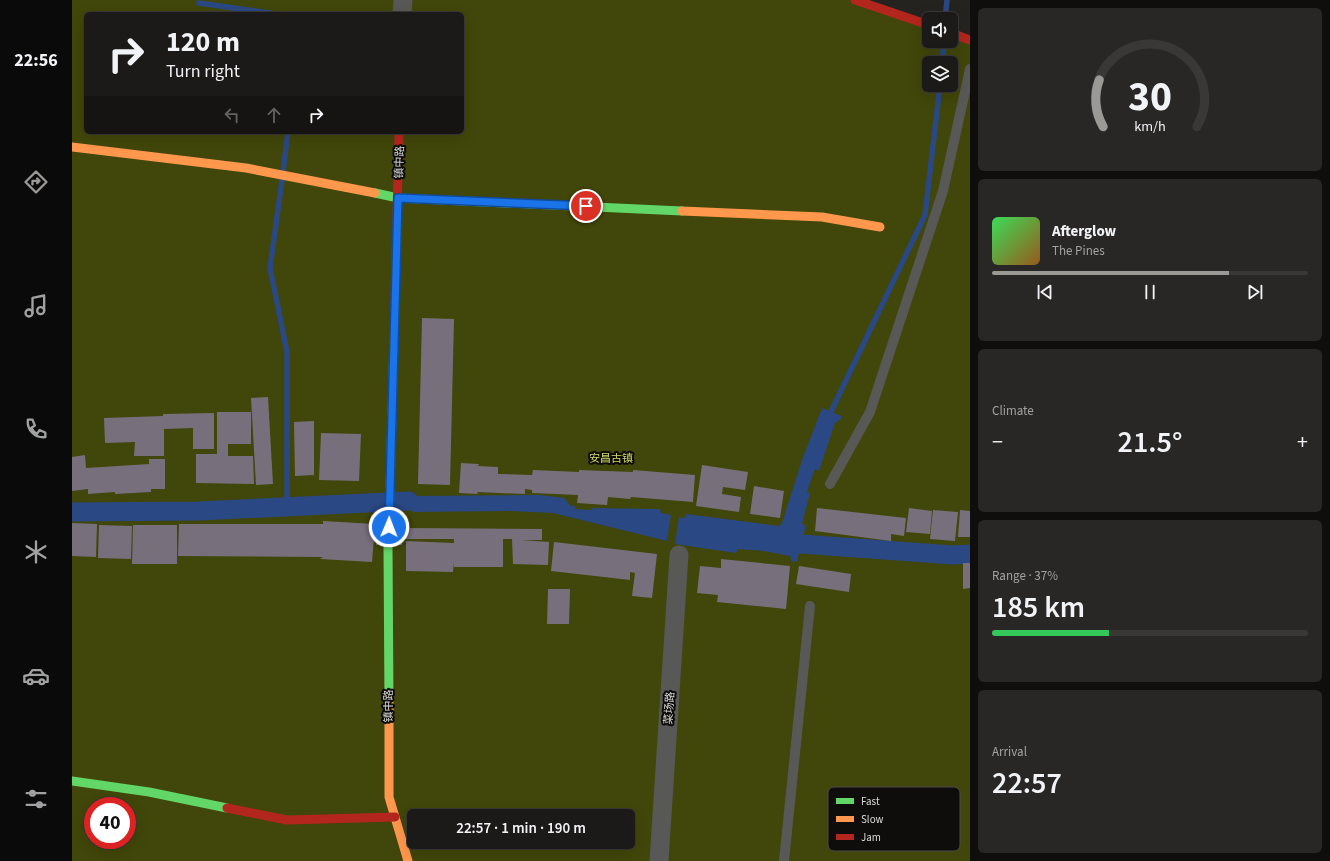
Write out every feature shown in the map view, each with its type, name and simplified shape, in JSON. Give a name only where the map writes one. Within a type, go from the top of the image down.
[{"type":"street","points":[[402,12],[403,0]]},
{"type":"street","points":[[855,0],[883,5],[922,22]]},
{"type":"street","points":[[958,35],[970,40]]},
{"type":"street","name":"镇中路","points":[[389,527],[400,134]]},
{"type":"street","points":[[72,147],[246,168],[398,198],[822,217],[880,227]]},
{"type":"street","name":"镇中路","points":[[388,547],[389,796],[408,861]]},
{"type":"street","name":"菜场路","points":[[659,861],[679,555]]},
{"type":"street","points":[[72,781],[149,792],[287,820],[395,817]]},
{"type":"lane","points":[[830,484],[870,412],[943,191],[970,69]]},
{"type":"lane","points":[[784,861],[810,606]]},
{"type":"green space","name":"安昌古镇","points":[[72,0],[855,0],[922,23],[922,48],[958,48],[958,40],[970,40],[970,861],[72,861]]},
{"type":"water","points":[[822,408],[841,416],[841,419],[835,423],[819,471],[815,469],[807,492],[810,493],[802,524],[806,525],[797,561],[792,562],[790,556],[764,551],[738,549],[736,553],[675,544],[679,517],[685,518],[686,514],[779,526],[782,523],[802,460]]},
{"type":"water","points":[[540,495],[564,498],[571,506],[575,506],[575,509],[660,509],[661,513],[671,515],[667,541],[553,513],[510,511],[414,512],[410,510],[408,505],[409,501],[417,496]]},
{"type":"building","points":[[422,318],[454,319],[450,485],[418,484]]},
{"type":"building","points":[[268,397],[273,484],[256,485],[251,398]]},
{"type":"building","points":[[217,412],[251,412],[251,444],[228,444],[228,456],[253,456],[254,484],[196,483],[196,454],[217,454]]},
{"type":"building","points":[[214,413],[214,449],[193,449],[193,428],[164,429],[164,456],[134,456],[135,442],[105,443],[104,418],[163,416],[163,414]]},
{"type":"building","points":[[314,421],[314,475],[295,476],[294,422]]},
{"type":"building","points":[[321,433],[361,434],[359,481],[319,480]]},
{"type":"building","points":[[85,455],[86,468],[149,464],[149,459],[165,459],[165,489],[151,489],[151,492],[115,494],[115,492],[88,494],[88,489],[72,491],[72,457]]},
{"type":"building","points":[[461,463],[498,467],[498,474],[532,475],[533,470],[633,472],[633,470],[695,475],[693,502],[631,497],[630,499],[608,497],[607,505],[577,503],[578,495],[532,493],[532,490],[525,489],[525,494],[477,492],[478,494],[459,493]]},
{"type":"building","points":[[702,465],[748,472],[745,490],[723,487],[722,494],[741,497],[739,512],[696,506]]},
{"type":"building","points":[[754,486],[784,491],[780,518],[750,514]]},
{"type":"building","points":[[817,508],[906,518],[904,536],[891,534],[891,541],[815,531]]},
{"type":"building","points":[[909,508],[932,511],[930,534],[906,532]]},
{"type":"building","points":[[933,510],[958,512],[955,541],[930,539]]},
{"type":"building","points":[[960,510],[970,511],[970,537],[958,537]]},
{"type":"building","points":[[323,521],[375,524],[372,562],[320,559],[323,557],[178,556],[179,524],[323,524]]},
{"type":"building","points":[[72,523],[97,524],[96,557],[72,556]]},
{"type":"building","points":[[99,525],[132,526],[131,559],[98,558]]},
{"type":"building","points":[[133,525],[177,525],[177,564],[132,564]]},
{"type":"building","points":[[404,528],[542,529],[542,540],[521,540],[549,542],[548,565],[513,564],[512,539],[503,539],[503,567],[454,567],[454,562],[453,572],[406,571],[406,541],[454,543],[454,539],[404,539]]},
{"type":"building","points":[[376,530],[402,530],[402,545],[376,545]]},
{"type":"building","points":[[554,542],[657,554],[652,598],[632,596],[635,573],[630,572],[630,580],[551,571]]},
{"type":"building","points":[[721,559],[790,566],[786,609],[717,602],[718,595],[697,593],[700,566],[721,568]]},
{"type":"building","points":[[963,563],[970,563],[970,588],[963,589]]},
{"type":"building","points":[[799,566],[851,574],[849,592],[796,584]]},
{"type":"building","points":[[548,589],[570,589],[569,624],[547,624]]},
{"type":"waterway","points":[[946,12],[947,0]]},
{"type":"waterway","points":[[199,3],[262,12]]},
{"type":"waterway","points":[[943,48],[943,56]]},
{"type":"waterway","points":[[828,418],[925,215],[939,92]]},
{"type":"waterway","points":[[283,171],[288,134]]},
{"type":"waterway","points":[[282,180],[270,268],[287,352],[287,507]]},
{"type":"waterway","points":[[72,512],[199,511],[409,501]]},
{"type":"waterway","points":[[788,537],[801,544],[953,555],[970,554]]},
{"type":"traffic: fast","points":[[375,193],[398,198],[682,211]]},
{"type":"traffic: fast","points":[[389,527],[394,339]]},
{"type":"traffic: fast","points":[[388,547],[389,705]]},
{"type":"traffic: fast","points":[[72,781],[149,792],[227,808]]},
{"type":"traffic: slow","points":[[72,147],[246,168],[375,193]]},
{"type":"traffic: slow","points":[[682,211],[822,217],[880,227]]},
{"type":"traffic: slow","points":[[389,705],[389,797],[408,861]]},
{"type":"traffic: jam","points":[[855,0],[922,23]]},
{"type":"traffic: jam","points":[[958,36],[970,40]]},
{"type":"traffic: jam","points":[[394,339],[399,134]]},
{"type":"traffic: jam","points":[[227,808],[287,820],[395,817]]},
{"type":"route","points":[[389,527],[398,198],[586,206]]}]
